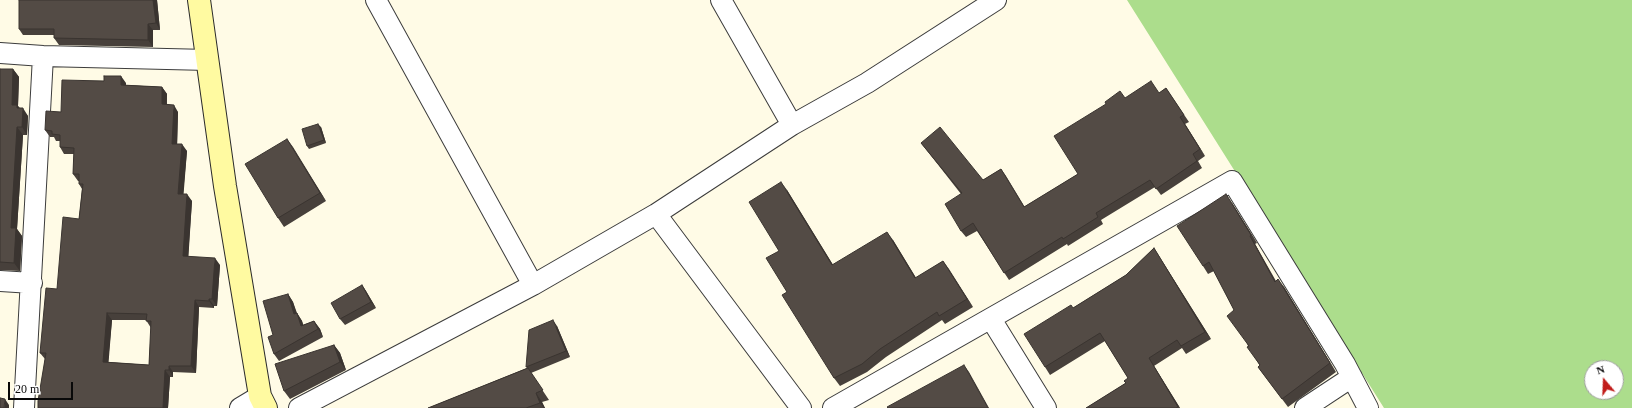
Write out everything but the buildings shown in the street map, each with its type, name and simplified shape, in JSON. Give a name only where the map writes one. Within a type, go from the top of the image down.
[{"type":"street","points":[[199,0],[225,186],[263,402],[240,408]]},
{"type":"street","points":[[376,0],[533,285]]},
{"type":"street","points":[[721,0],[792,125]]},
{"type":"street","points":[[299,408],[533,285],[656,214],[792,125],[867,83],[996,0]]},
{"type":"street","points":[[0,54],[208,60]]},
{"type":"street","points":[[24,408],[32,283],[43,56]]},
{"type":"street","points":[[833,408],[1232,182],[1352,377],[1368,408]]},
{"type":"street","points":[[656,214],[801,408]]},
{"type":"street","points":[[0,281],[32,283]]},
{"type":"street","points":[[991,319],[1046,408]]},
{"type":"street","points":[[1304,408],[1352,377]]},
{"type":"green space","points":[[1127,0],[1632,0],[1632,408],[1384,408]]}]
